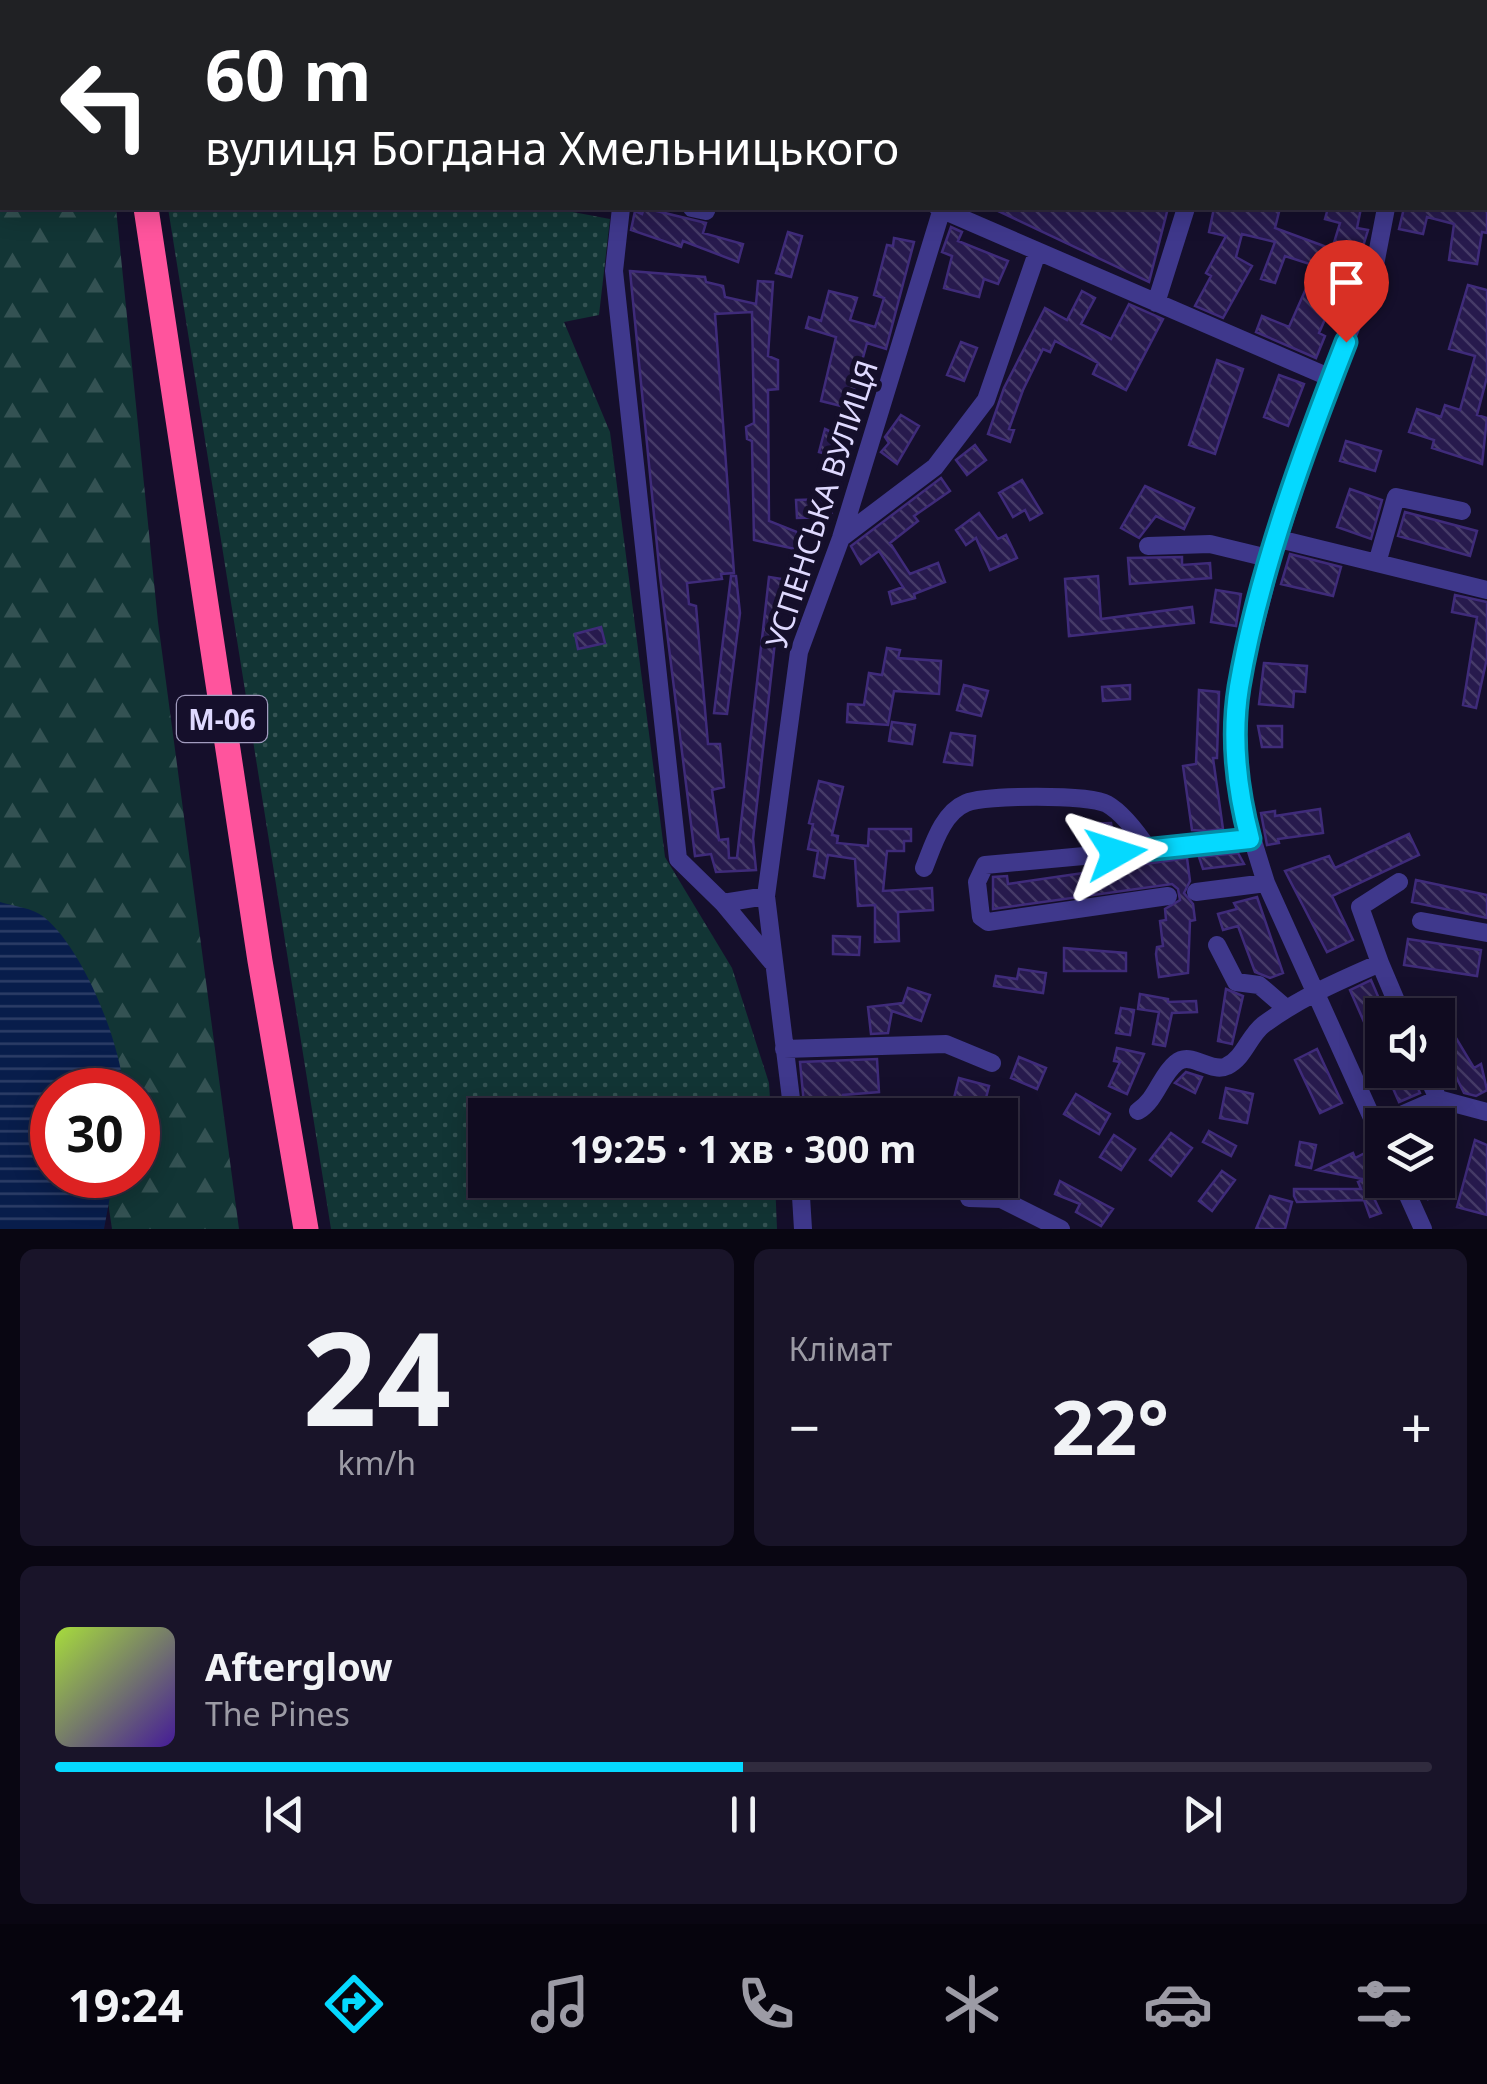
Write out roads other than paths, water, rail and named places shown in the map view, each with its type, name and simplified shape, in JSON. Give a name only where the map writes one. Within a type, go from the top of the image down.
[{"type":"highway","name":"М-06","points":[[146,210],[260,960],[306,1229]]},
{"type":"street","points":[[621,210],[614,271],[678,858],[723,903],[772,963]]},
{"type":"street","points":[[940,210],[1332,378]]},
{"type":"street","name":"УСПЕНСЬКА ВУЛИЦЯ","points":[[790,1098],[766,896],[799,652],[841,538],[940,210]]},
{"type":"street","points":[[1156,304],[1185,210]]},
{"type":"street","points":[[1367,1108],[1250,839],[1239,796],[1239,688],[1272,559],[1332,378],[1374,270],[1386,210]]},
{"type":"street","points":[[841,538],[935,467],[986,400],[1038,253]]},
{"type":"street","points":[[1376,563],[1396,497],[1462,511]]},
{"type":"street","points":[[1279,539],[1487,590]]},
{"type":"street","points":[[1148,546],[1210,544],[1272,559]]},
{"type":"street","points":[[924,868],[952,814],[964,803],[984,800],[1089,798],[1107,804],[1149,850]]},
{"type":"street","points":[[1168,896],[988,922],[981,917],[978,882],[985,865],[1250,839]]},
{"type":"street","points":[[1395,998],[1360,906],[1399,882]]},
{"type":"street","points":[[1196,892],[1266,883]]},
{"type":"street","points":[[723,903],[766,896]]},
{"type":"street","points":[[1422,921],[1487,933]]},
{"type":"street","points":[[1217,945],[1236,982],[1260,985],[1287,1009]]},
{"type":"street","points":[[1138,1111],[1149,1104],[1176,1062],[1187,1058],[1217,1068],[1227,1066],[1257,1031],[1287,1009],[1314,992],[1380,964]]},
{"type":"street","points":[[784,1049],[946,1044],[992,1063]]},
{"type":"street","points":[[1433,1088],[1438,1099]]},
{"type":"street","points":[[1422,1108],[1438,1099],[1487,1112]]},
{"type":"street","points":[[801,1198],[803,1229]]},
{"type":"street","points":[[969,1198],[1001,1199],[1062,1229]]},
{"type":"street","points":[[1409,1198],[1423,1229]]},
{"type":"water","points":[[0,902],[44,917],[73,951],[97,997],[120,1068],[30,1068],[30,1198],[110,1198],[104,1229],[0,1229]]}]
